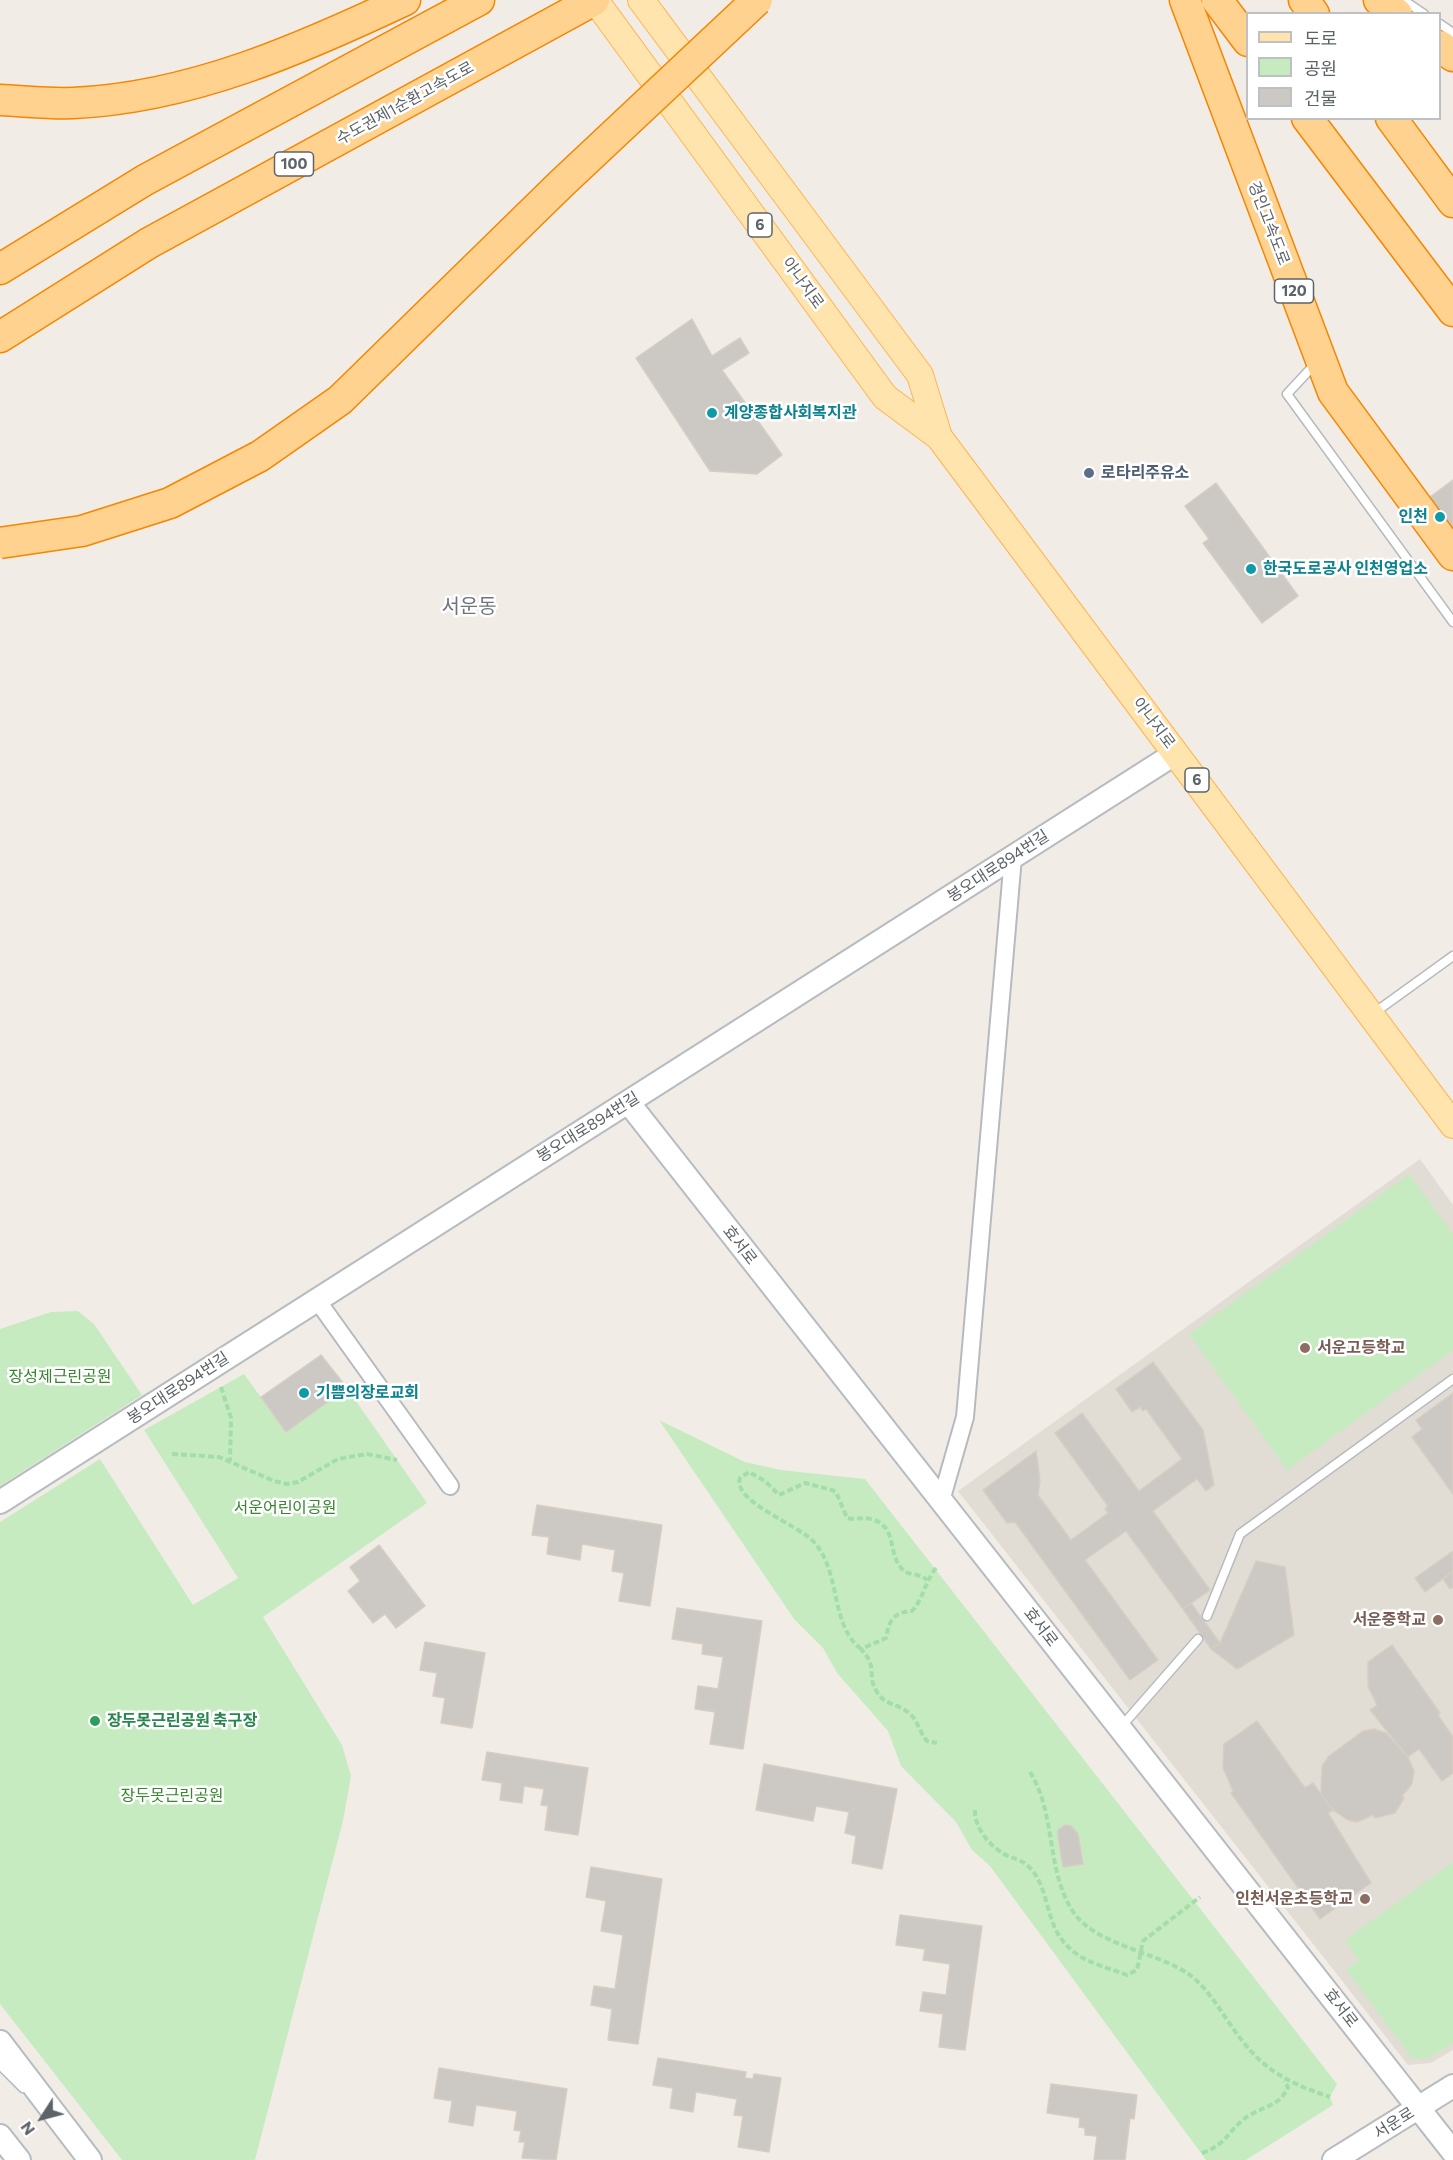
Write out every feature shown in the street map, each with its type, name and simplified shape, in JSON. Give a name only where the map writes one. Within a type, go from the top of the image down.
[{"type":"highway","points":[[0,100],[73,103],[142,94],[235,71],[313,43],[405,0]]},
{"type":"highway","points":[[0,268],[145,180],[479,0]]},
{"type":"highway","name":"수도권제1순환고속도로","points":[[0,337],[149,243],[595,0]]},
{"type":"highway","points":[[0,543],[82,531],[170,503],[260,456],[340,400],[562,183],[757,0]]},
{"type":"highway","name":"경인고속도로","points":[[1185,0],[1333,393],[1453,555]]},
{"type":"highway","points":[[1216,0],[1246,38]]},
{"type":"highway","points":[[1379,0],[1394,12]]},
{"type":"highway","points":[[1441,47],[1453,56]]},
{"type":"highway","points":[[1309,120],[1453,311]]},
{"type":"highway","points":[[1392,120],[1453,202]]},
{"type":"main road","name":"아나지로","points":[[595,0],[885,397],[939,437],[1453,1125]]},
{"type":"main road","name":"아나지로","points":[[641,0],[920,375],[939,437]]},
{"type":"street","name":"봉오대로894번길","points":[[0,1502],[1176,753]]},
{"type":"street","points":[[941,1500],[965,1417],[1012,857]]},
{"type":"street","name":"효서로","points":[[628,1102],[1453,2152]]},
{"type":"street","points":[[317,1300],[450,1486]]},
{"type":"street","points":[[0,2042],[84,2152]]},
{"type":"street","name":"서운로","points":[[1334,2160],[1453,2086]]},
{"type":"street","points":[[0,2136],[19,2160]]},
{"type":"lane","points":[[1403,0],[1421,12]]},
{"type":"lane","points":[[1320,359],[1287,394],[1453,622]]},
{"type":"lane","points":[[1371,1015],[1453,956]]},
{"type":"lane","points":[[1207,1616],[1240,1534],[1453,1379]]},
{"type":"lane","points":[[1120,1728],[1198,1639]]},
{"type":"lane","points":[[0,2065],[84,2152]]},
{"type":"path","points":[[221,1387],[231,1418],[230,1461]]},
{"type":"path","points":[[172,1454],[201,1454],[230,1461],[274,1481],[287,1484],[298,1482],[338,1459],[367,1454],[397,1460]]},
{"type":"path","points":[[927,1580],[902,1568],[896,1559],[893,1541],[883,1525],[870,1519],[848,1518],[836,1492],[805,1483],[779,1495],[756,1474],[749,1472],[740,1478],[740,1489],[746,1498],[804,1534],[826,1558],[842,1620],[853,1643],[861,1649],[873,1665],[873,1683],[877,1692],[883,1699],[910,1714],[927,1741],[937,1743]]},
{"type":"path","points":[[861,1649],[886,1638],[890,1620],[899,1611],[912,1611],[919,1604],[927,1580],[936,1568]]},
{"type":"path","points":[[1030,1772],[1045,1811],[1062,1893],[1073,1913],[1096,1934],[1168,1962],[1200,1983],[1254,2056],[1288,2087],[1285,2095],[1276,2103],[1245,2119],[1218,2148],[1202,2153]]},
{"type":"path","points":[[975,1810],[977,1825],[993,1846],[1030,1868],[1045,1897],[1055,1928],[1062,1941],[1074,1952],[1097,1965],[1128,1975],[1137,1970],[1143,1952],[1143,1941],[1200,1897]]},
{"type":"path","points":[[1284,2081],[1330,2097]]},
{"type":"shaded area","name":"서운고등학교","points":[[1420,1159],[1453,1205],[1453,2050],[1431,2063],[1408,2065],[958,1491]]},
{"type":"green space","points":[[1409,1174],[1453,1234],[1453,1350],[1287,1470],[1189,1334]]},
{"type":"green space","name":"장성제근린공원","points":[[78,1311],[94,1324],[142,1395],[0,1486],[0,1329],[51,1312]]},
{"type":"green space","name":"장두못근린공원","points":[[244,1374],[286,1432],[347,1388],[427,1503],[263,1617],[342,1745],[351,1776],[343,1821],[255,2160],[122,2160],[0,2004],[0,1522],[100,1459],[193,1605],[238,1578],[144,1430]]},
{"type":"green space","points":[[659,1420],[745,1462],[781,1470],[865,1479],[1337,2084],[1330,2097],[1333,2105],[1246,2160],[1206,2160],[990,1866],[972,1850],[956,1822],[901,1766],[888,1731],[837,1673],[823,1648],[794,1619]]},
{"type":"green space","points":[[1453,1862],[1453,2043],[1429,2058],[1413,2059],[1346,1970],[1359,1960],[1345,1940]]},
{"type":"building","name":"계양종합사회복지관","points":[[692,319],[712,356],[740,338],[749,353],[722,370],[782,455],[757,474],[710,471],[636,358]]},
{"type":"building","name":"인천","points":[[1453,480],[1453,528],[1442,536],[1419,505]]},
{"type":"building","name":"한국도로공사 인천영업소","points":[[1216,483],[1298,596],[1262,623],[1203,543],[1209,539],[1185,506]]},
{"type":"building","name":"기쁨의장로교회","points":[[321,1355],[347,1388],[286,1432],[261,1397]]},
{"type":"building","points":[[1153,1362],[1203,1430],[1214,1485],[1206,1491],[1197,1479],[1153,1511],[1210,1590],[1183,1609],[1126,1531],[1085,1560],[1158,1660],[1130,1680],[1015,1522],[1007,1523],[983,1490],[1036,1451],[1040,1481],[1038,1495],[1071,1540],[1108,1513],[1105,1509],[1108,1506],[1055,1433],[1082,1413],[1139,1491],[1182,1459],[1146,1409],[1143,1411],[1140,1407],[1132,1412],[1116,1389]]},
{"type":"building","points":[[1453,1393],[1453,1494],[1412,1437],[1422,1429],[1416,1420]]},
{"type":"building","points":[[537,1505],[662,1525],[650,1606],[619,1601],[624,1573],[612,1571],[615,1550],[582,1544],[580,1560],[547,1554],[549,1537],[532,1535]]},
{"type":"building","points":[[379,1545],[425,1606],[396,1628],[385,1614],[373,1623],[348,1591],[360,1581],[350,1567]]},
{"type":"building","points":[[1453,1551],[1453,1571],[1425,1592],[1415,1578]]},
{"type":"building","points":[[1256,1561],[1285,1567],[1294,1635],[1237,1669],[1211,1649],[1220,1643]]},
{"type":"building","points":[[1453,1571],[1453,1587],[1450,1589],[1443,1579]]},
{"type":"building","points":[[1191,1603],[1220,1643],[1211,1649],[1183,1609]]},
{"type":"building","points":[[677,1608],[762,1621],[743,1749],[710,1744],[715,1712],[695,1709],[698,1686],[718,1689],[723,1657],[702,1654],[703,1644],[672,1639]]},
{"type":"building","points":[[425,1642],[485,1653],[472,1728],[441,1723],[445,1698],[433,1696],[437,1673],[420,1670]]},
{"type":"building","points":[[1392,1645],[1440,1713],[1438,1715],[1453,1737],[1453,1773],[1442,1781],[1419,1749],[1408,1757],[1370,1710],[1377,1705],[1368,1686],[1368,1662]]},
{"type":"building","points":[[1257,1721],[1305,1788],[1313,1783],[1333,1810],[1328,1813],[1371,1883],[1320,1919],[1231,1793],[1233,1791],[1223,1768],[1224,1744]]},
{"type":"building","points":[[1374,1729],[1386,1733],[1408,1757],[1414,1771],[1412,1784],[1402,1796],[1404,1798],[1395,1813],[1375,1818],[1373,1815],[1357,1822],[1348,1820],[1333,1810],[1321,1794],[1322,1766],[1329,1756],[1363,1731]]},
{"type":"building","points":[[487,1752],[588,1768],[578,1835],[545,1830],[548,1806],[541,1805],[544,1789],[524,1786],[522,1803],[500,1800],[502,1783],[482,1780]]},
{"type":"building","points":[[764,1764],[897,1789],[882,1869],[852,1863],[856,1836],[845,1833],[849,1812],[816,1806],[813,1821],[756,1810]]},
{"type":"building","points":[[1065,1825],[1071,1826],[1078,1834],[1083,1864],[1063,1867],[1058,1830]]},
{"type":"building","points":[[591,1867],[662,1879],[638,2044],[608,2040],[612,2009],[591,2005],[594,1986],[615,1989],[623,1935],[601,1931],[606,1901],[586,1897]]},
{"type":"building","points":[[900,1915],[982,1926],[965,2050],[939,2047],[943,2014],[920,2011],[923,1992],[946,1995],[950,1964],[923,1960],[925,1949],[896,1945]]},
{"type":"building","points":[[658,2058],[746,2072],[745,2078],[753,2079],[754,2074],[781,2078],[769,2152],[738,2147],[743,2116],[734,2115],[737,2099],[696,2092],[693,2112],[670,2108],[673,2088],[653,2085]]},
{"type":"building","points":[[439,2068],[567,2089],[556,2160],[522,2158],[525,2142],[519,2142],[521,2131],[514,2130],[517,2111],[476,2105],[473,2126],[449,2122],[452,2101],[434,2098]]},
{"type":"building","points":[[1051,2084],[1137,2095],[1134,2119],[1130,2118],[1125,2160],[1094,2160],[1097,2136],[1085,2135],[1085,2128],[1079,2127],[1080,2118],[1047,2113]]},
{"type":"place","name":"계양종합사회복지관","points":[[712,413]]},
{"type":"place","name":"로타리주유소","points":[[1089,473]]},
{"type":"place","name":"인천","points":[[1440,517]]},
{"type":"place","name":"한국도로공사 인천영업소","points":[[1251,569]]},
{"type":"place","name":"서운고등학교","points":[[1305,1348]]},
{"type":"place","name":"기쁨의장로교회","points":[[304,1393]]},
{"type":"place","name":"서운중학교","points":[[1438,1620]]},
{"type":"place","name":"장두못근린공원 축구장","points":[[95,1721]]},
{"type":"place","name":"인천서운초등학교","points":[[1365,1899]]},
{"type":"district","name":"서운동","points":[[469,606]]},
{"type":"park label","name":"서운어린이공원","points":[[285,1508]]}]
